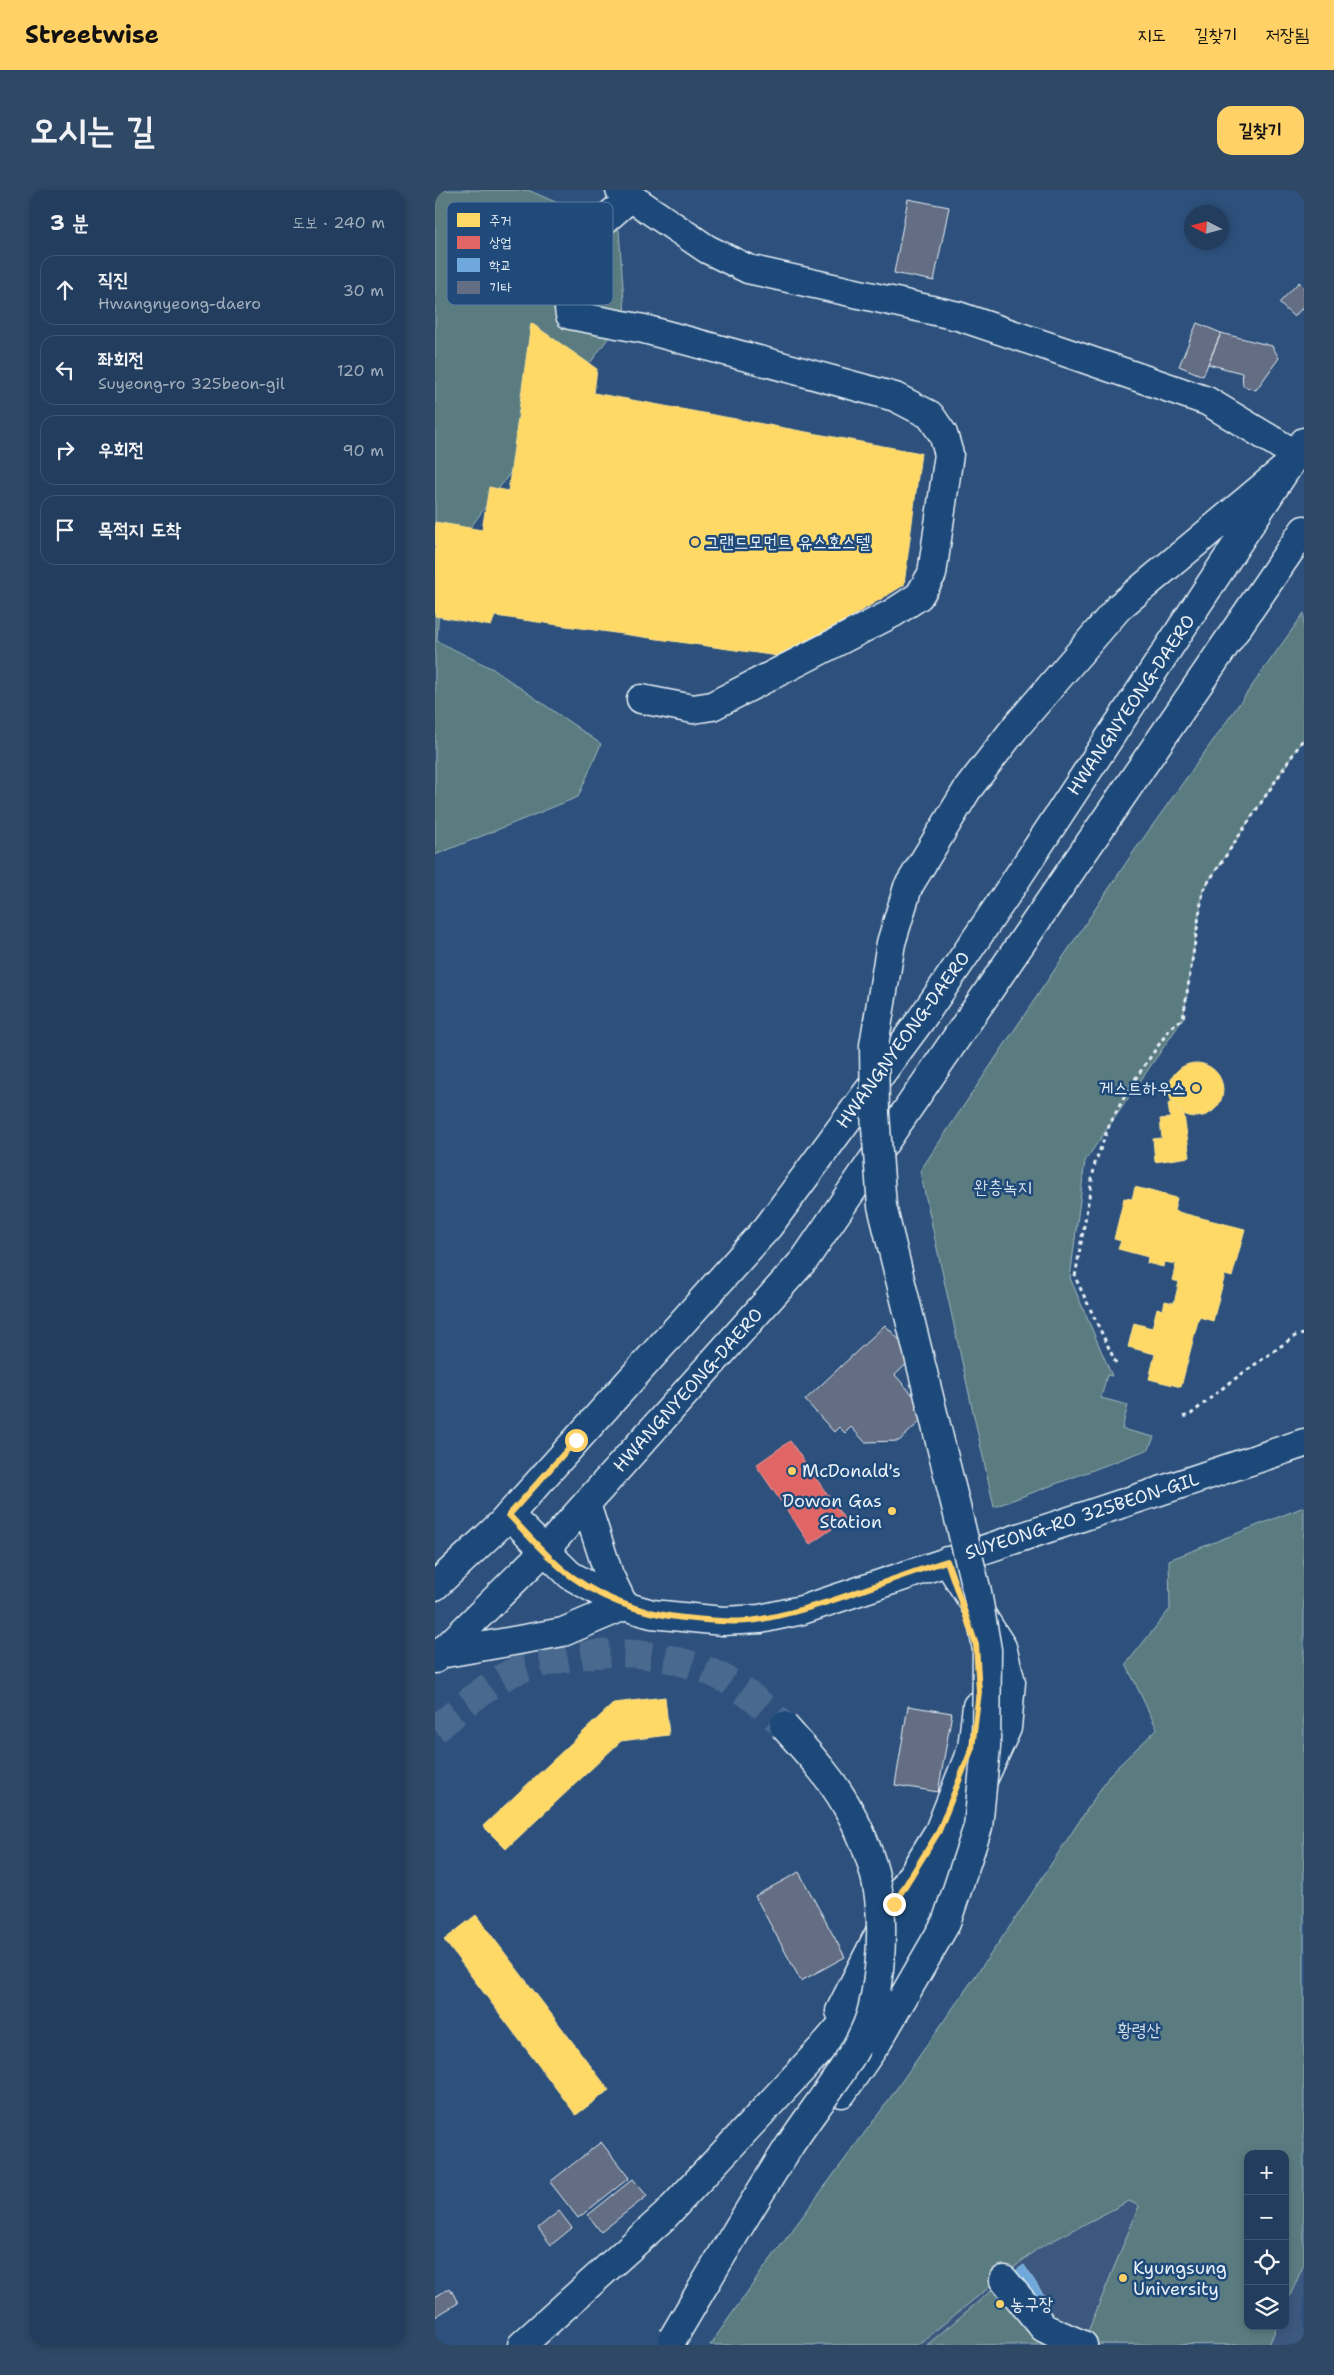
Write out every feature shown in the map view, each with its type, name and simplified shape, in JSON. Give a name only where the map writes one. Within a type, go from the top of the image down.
[{"type":"main road","points":[[613,207],[626,194],[707,249],[748,269],[958,316],[1207,401],[1294,455],[1119,607],[1014,728],[967,790],[908,887],[891,943],[874,1045],[875,1114],[882,1206],[977,1592],[987,1650],[986,1748],[977,1827],[946,1922],[878,2041],[671,2342]]},
{"type":"main road","points":[[568,305],[570,316],[644,329],[895,398],[930,415],[943,434],[949,454],[932,574],[919,596],[893,613],[712,706],[693,709],[641,699]]},
{"type":"main road","name":"HWANGNYEONG-DAERO","points":[[435,1586],[509,1515],[768,1227],[920,1021],[1201,599],[1294,455]]},
{"type":"main road","name":"HWANGNYEONG-DAERO","points":[[438,1657],[544,1551],[805,1260],[1304,530]]},
{"type":"main road","name":"SUYEONG-RO 325BEON-GIL","points":[[509,1515],[570,1575],[624,1606],[652,1614],[681,1618],[723,1621],[760,1620],[801,1610],[1304,1443]]},
{"type":"main road","points":[[438,1657],[563,1632],[624,1606],[609,1575],[586,1504]]},
{"type":"main road","points":[[523,2345],[665,2216],[822,2048],[892,1966],[948,1856],[1007,1728],[1011,1682],[1002,1647],[947,1561]]},
{"type":"main road","points":[[671,2342],[740,2221],[853,2052],[870,2018],[878,1979],[882,1942],[882,1903],[875,1873],[862,1837],[844,1801],[784,1726]]},
{"type":"main road","points":[[1004,2280],[1044,2328],[1083,2345]]},
{"type":"path","points":[[1116,1363],[1075,1277],[1095,1163],[1109,1126],[1129,1088],[1171,1028],[1183,1019],[1203,890],[1304,738]]},
{"type":"path","points":[[1183,1417],[1191,1414],[1229,1383],[1295,1336],[1304,1334]]},
{"type":"shaded area","name":"Kyungsung University","points":[[1129,2201],[1244,2248],[1244,2330],[1289,2330],[1289,2267],[1300,2271],[1304,2264],[1304,2345],[917,2345],[1037,2249]]},
{"type":"green space","points":[[435,190],[528,190],[555,202],[447,202],[447,305],[613,305],[613,227],[619,230],[625,315],[441,568],[437,641],[493,669],[601,744],[578,797],[435,855]]},
{"type":"green space","name":"완층녹지","points":[[1304,613],[1304,738],[1203,890],[1183,1019],[1085,1161],[1070,1278],[1112,1376],[1107,1375],[1101,1398],[1128,1405],[1122,1429],[1154,1437],[1149,1449],[994,1507],[920,1171],[1130,857]]},
{"type":"green space","name":"황령산","points":[[1304,1507],[1304,2264],[1289,2298],[1289,2150],[1244,2150],[1244,2330],[1275,2330],[1269,2345],[1083,2344],[1139,2206],[1129,2201],[1037,2249],[917,2345],[710,2345],[762,2271],[883,2108],[1013,1922],[1111,1773],[1157,1729],[1126,1664],[1170,1609],[1169,1560]]},
{"type":"green space","name":"농구장","points":[[1004,2280],[1070,2345],[927,2345]]},
{"type":"building: 주거","points":[[531,323],[597,369],[594,393],[921,453],[904,585],[785,657],[495,616],[491,626],[435,616],[435,522],[482,530],[489,487],[508,491]]},
{"type":"building: 주거","name":"게스트하우스","points":[[1191,1063],[1201,1063],[1211,1067],[1219,1075],[1223,1090],[1219,1105],[1211,1113],[1201,1117],[1191,1117],[1181,1113],[1173,1105],[1169,1095],[1169,1085],[1173,1075],[1181,1067]]},
{"type":"building: 주거","points":[[1171,1102],[1184,1115],[1190,1157],[1155,1162],[1153,1139],[1162,1138],[1160,1119],[1170,1118],[1168,1104]]},
{"type":"building: 주거","points":[[1135,1187],[1177,1198],[1174,1211],[1245,1229],[1232,1277],[1225,1275],[1213,1321],[1199,1317],[1181,1387],[1149,1379],[1155,1354],[1128,1347],[1134,1323],[1152,1328],[1157,1308],[1163,1310],[1165,1301],[1174,1303],[1179,1282],[1172,1280],[1176,1264],[1164,1262],[1163,1267],[1147,1263],[1148,1257],[1118,1249],[1121,1241],[1114,1239],[1124,1198],[1132,1199]]},
{"type":"building: 주거","points":[[665,1697],[669,1735],[621,1741],[506,1849],[483,1826],[614,1703]]},
{"type":"building: 주거","points":[[476,1915],[609,2090],[576,2115],[444,1940]]},
{"type":"building: 상업","points":[[790,1441],[845,1520],[810,1544],[756,1465]]},
{"type":"building: 상업","points":[[790,1441],[845,1520],[810,1544],[756,1465]]},
{"type":"building: 학교","points":[[1024,2265],[1045,2297],[1035,2303],[1014,2272]]},
{"type":"building: 기타","points":[[908,199],[949,207],[934,281],[894,273]]},
{"type":"building: 기타","points":[[1299,282],[1304,287],[1304,311],[1301,309],[1294,317],[1279,303]]},
{"type":"building: 기타","points":[[1197,323],[1221,333],[1203,376],[1179,366]]},
{"type":"building: 기타","points":[[1221,333],[1272,346],[1279,358],[1256,390],[1243,386],[1242,373],[1208,364]]},
{"type":"building: 기타","points":[[885,1325],[915,1356],[895,1375],[929,1413],[899,1441],[865,1442],[851,1427],[845,1433],[839,1427],[834,1432],[805,1400]]},
{"type":"building: 기타","points":[[908,1706],[952,1713],[938,1792],[895,1785]]},
{"type":"building: 기타","points":[[799,1872],[845,1957],[801,1981],[755,1896]]},
{"type":"building: 기타","points":[[601,2142],[629,2178],[578,2218],[550,2182]]},
{"type":"building: 기타","points":[[633,2179],[647,2196],[601,2232],[588,2215]]},
{"type":"building: 기타","points":[[559,2211],[572,2228],[551,2245],[538,2228]]},
{"type":"building: 기타","points":[[450,2288],[458,2303],[435,2317],[435,2297]]},
{"type":"tunnel","points":[[435,1730],[496,1681],[518,1670],[565,1658],[608,1653],[651,1656],[673,1660],[715,1674],[734,1684],[752,1697],[784,1726]]},
{"type":"place","name":"그랜드모먼트 유스호스텔","points":[[695,542]]},
{"type":"place","name":"게스트하우스","points":[[1196,1088]]},
{"type":"place","name":"McDonald's","points":[[792,1471]]},
{"type":"place","name":"Dowon Gas Station","points":[[892,1511]]},
{"type":"place","name":"Kyungsung University","points":[[1123,2278]]},
{"type":"place","name":"농구장","points":[[1000,2304]]},
{"type":"route","points":[[576,1440],[509,1515],[570,1575],[624,1606],[652,1614],[681,1618],[723,1621],[760,1620],[801,1610],[947,1561],[976,1645],[979,1692],[972,1748],[939,1831],[894,1904]]}]
